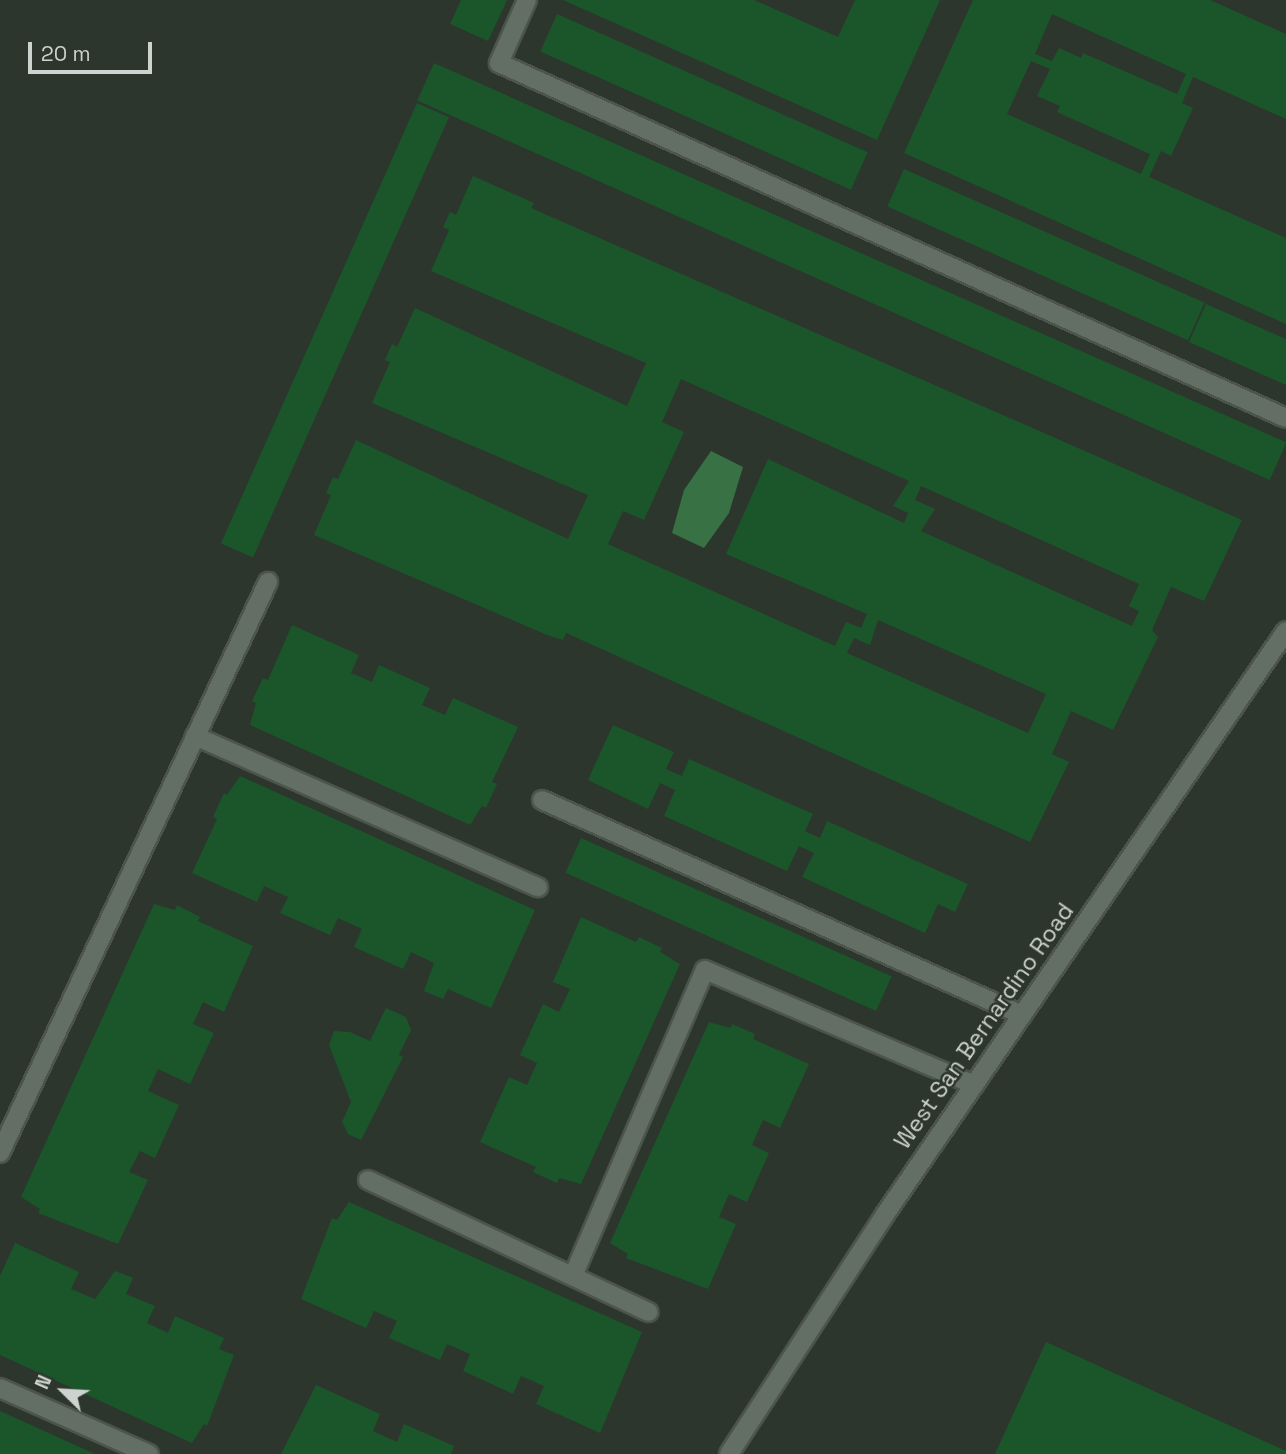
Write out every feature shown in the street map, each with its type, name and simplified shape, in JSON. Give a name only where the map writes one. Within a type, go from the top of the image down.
[{"type":"street","points":[[527,0],[499,63],[1286,418]]},
{"type":"street","points":[[0,1153],[268,582]]},
{"type":"street","name":"West San Bernardino Road","points":[[729,1454],[974,1085],[1286,631]]},
{"type":"street","points":[[195,736],[538,887]]},
{"type":"street","points":[[542,800],[1022,1015]]},
{"type":"street","points":[[573,1276],[705,970],[974,1085]]},
{"type":"street","points":[[368,1180],[649,1311]]},
{"type":"street","points":[[0,1388],[149,1454]]},
{"type":"shaded area","points":[[711,451],[743,467],[729,513],[704,548],[672,533],[684,490]]},
{"type":"building","points":[[461,0],[507,0],[488,41],[450,24]]},
{"type":"building","points":[[563,0],[754,0],[838,37],[855,0],[940,0],[877,140]]},
{"type":"building","points":[[973,0],[1210,0],[1286,34],[1286,119],[1193,77],[1182,103],[1193,108],[1171,156],[1161,151],[1149,177],[1286,238],[1286,324],[904,153]],"holes":[[[1052,14],[1186,74],[1177,94],[1083,53],[1081,58],[1059,48],[1052,61],[1035,54]],[[1031,61],[1050,69],[1037,96],[1060,106],[1057,112],[1150,154],[1141,174],[1007,114]]]},
{"type":"building","points":[[557,14],[868,152],[851,190],[540,51]]},
{"type":"building","points":[[434,63],[1286,442],[1270,480],[417,100]]},
{"type":"building","points":[[417,103],[449,117],[253,558],[221,543]]},
{"type":"building","points":[[904,169],[1205,303],[1188,340],[887,206]]},
{"type":"building","points":[[473,176],[534,203],[531,208],[1242,520],[1204,601],[1171,587],[1152,630],[1158,637],[1113,730],[1071,711],[1052,754],[1069,762],[1030,842],[566,633],[563,640],[547,635],[314,535],[331,495],[326,493],[333,477],[338,479],[356,440],[568,539],[588,495],[372,403],[390,362],[385,360],[392,344],[397,347],[415,308],[627,406],[646,363],[431,271],[449,230],[443,227],[450,212],[456,215]],"holes":[[[681,379],[909,481],[893,506],[908,513],[904,523],[768,459],[726,554],[867,614],[861,628],[846,622],[835,646],[608,544],[623,511],[644,520],[684,432],[662,422]],[[921,486],[1139,584],[1129,606],[1139,611],[1132,626],[921,531],[935,509],[915,500]],[[878,620],[1046,694],[1028,733],[847,653],[854,638],[870,645]]]},
{"type":"building","points":[[1206,304],[1286,339],[1286,385],[1189,342]]},
{"type":"building","points":[[292,625],[359,655],[351,673],[372,682],[379,665],[430,688],[422,705],[445,715],[453,698],[518,727],[492,782],[497,784],[486,808],[482,806],[470,825],[250,725],[256,703],[252,701],[263,678],[268,680]]},
{"type":"building","points":[[613,725],[674,752],[666,769],[682,776],[689,759],[813,814],[805,831],[820,838],[827,821],[968,884],[955,912],[938,904],[925,933],[802,877],[814,853],[799,846],[787,871],[664,816],[675,790],[660,783],[648,809],[588,780]]},
{"type":"building","points":[[240,776],[535,910],[491,1008],[448,989],[443,999],[424,991],[434,963],[411,952],[403,969],[354,947],[362,929],[338,918],[330,935],[280,913],[288,897],[264,886],[257,902],[192,873],[217,819],[213,817],[224,793],[227,795]]},
{"type":"building","points":[[581,838],[892,976],[876,1011],[566,873]]},
{"type":"building","points":[[154,904],[175,910],[177,905],[200,917],[198,921],[253,946],[224,1012],[203,1002],[193,1024],[214,1033],[190,1084],[158,1069],[148,1091],[179,1105],[155,1158],[140,1151],[129,1172],[148,1180],[118,1244],[38,1213],[40,1209],[21,1197]]},
{"type":"building","points":[[581,917],[636,942],[639,937],[662,948],[660,952],[680,964],[581,1184],[559,1178],[557,1183],[533,1172],[536,1167],[480,1142],[509,1077],[527,1085],[537,1063],[520,1055],[543,1004],[559,1012],[570,989],[553,982]]},
{"type":"building","points":[[386,1008],[406,1017],[411,1030],[399,1055],[403,1057],[361,1140],[348,1134],[342,1122],[351,1102],[329,1045],[334,1031],[350,1032],[370,1041]]},
{"type":"building","points":[[709,1022],[730,1028],[732,1024],[755,1034],[753,1039],[809,1064],[780,1128],[763,1120],[752,1145],[769,1153],[747,1202],[729,1194],[719,1217],[736,1224],[708,1289],[626,1258],[628,1254],[610,1243]]},
{"type":"building","points":[[349,1202],[642,1332],[600,1433],[536,1404],[544,1386],[521,1376],[513,1394],[463,1371],[470,1354],[447,1344],[440,1360],[389,1338],[397,1321],[374,1311],[366,1328],[301,1299],[332,1218],[337,1220]]},
{"type":"building","points":[[15,1243],[79,1272],[71,1289],[95,1299],[115,1271],[133,1278],[126,1294],[155,1306],[147,1323],[168,1333],[175,1316],[224,1338],[219,1349],[234,1355],[207,1426],[204,1424],[192,1443],[0,1355],[0,1276]]},
{"type":"building","points":[[1046,1342],[1286,1451],[1286,1454],[995,1454]]},
{"type":"building","points":[[316,1385],[380,1414],[373,1431],[397,1442],[404,1424],[454,1446],[451,1454],[281,1454]]},
{"type":"building","points":[[0,1411],[95,1454],[0,1454]]}]
